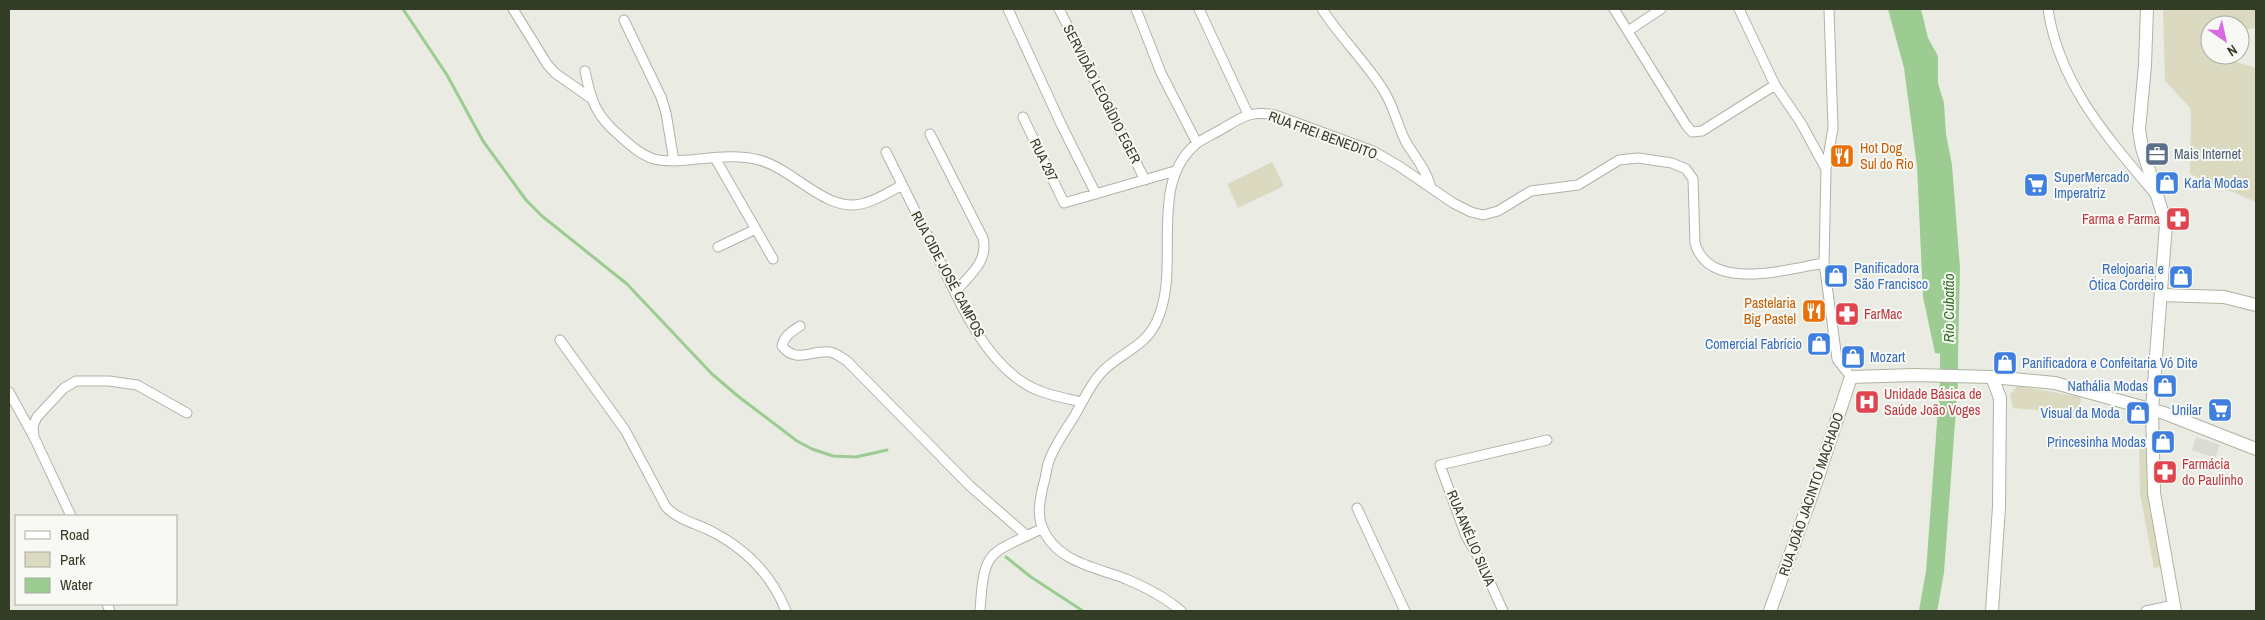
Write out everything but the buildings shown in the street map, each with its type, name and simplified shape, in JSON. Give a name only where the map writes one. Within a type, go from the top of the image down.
[{"type":"main road","points":[[2147,9],[2145,65],[2139,130],[2155,194],[2166,224],[2152,410],[2154,493],[2174,608]]},
{"type":"main road","points":[[2161,295],[2224,297],[2256,304]]},
{"type":"main road","points":[[1851,377],[1914,375],[1988,377],[2062,384],[2152,410],[2256,448]]},
{"type":"main road","name":"RUA JOÃO JACINTO MACHADO","points":[[1770,611],[1817,480],[1851,377]]},
{"type":"main road","points":[[1988,377],[2000,398],[1999,508],[1992,611]]},
{"type":"main road","points":[[2000,398],[2012,378]]},
{"type":"street","points":[[513,9],[547,64],[556,73],[592,99]]},
{"type":"street","points":[[1008,9],[1061,124],[1096,194],[1175,172]]},
{"type":"street","name":"SERVIDÃO LEOGÍDIO EGER","points":[[1059,9],[1145,180]]},
{"type":"street","points":[[1136,9],[1161,73],[1197,144]]},
{"type":"street","points":[[1199,9],[1248,114]]},
{"type":"street","points":[[1322,9],[1332,25],[1371,70],[1383,89],[1394,110],[1401,132],[1428,175],[1431,187]]},
{"type":"street","points":[[1614,9],[1692,132],[1702,131],[1775,85]]},
{"type":"street","points":[[1628,31],[1662,9]]},
{"type":"street","points":[[1739,9],[1775,85],[1801,123],[1826,169]]},
{"type":"street","points":[[1829,9],[1833,128],[1826,169],[1824,263],[1837,359],[1851,377]]},
{"type":"street","points":[[2048,9],[2057,48],[2078,96],[2090,114],[2155,194]]},
{"type":"street","points":[[624,20],[661,97],[666,113],[674,161]]},
{"type":"street","points":[[585,71],[592,99],[604,123],[636,149],[654,159],[674,161],[737,157],[766,162],[789,173],[834,203],[843,205],[870,202],[902,185]]},
{"type":"street","name":"RUA FREI BENEDITO","points":[[1180,611],[1166,599],[1144,587],[1070,559],[1049,540],[1043,528],[1039,509],[1049,461],[1058,440],[1096,378],[1104,369],[1134,349],[1147,337],[1160,314],[1166,291],[1170,190],[1175,172],[1182,159],[1197,144],[1248,114],[1263,112],[1275,115],[1373,152],[1431,187],[1453,203],[1471,212],[1483,215],[1498,211],[1531,191],[1578,185],[1619,160],[1638,158],[1672,163],[1686,169],[1693,179],[1696,243],[1699,251],[1710,264],[1726,272],[1752,274],[1824,263]]},
{"type":"street","name":"RUA 297","points":[[1023,117],[1064,203],[1096,194]]},
{"type":"street","points":[[930,134],[983,238],[986,248],[976,268],[955,292]]},
{"type":"street","name":"RUA CIDE JOSÉ CAMPOS","points":[[886,152],[955,292],[980,336],[1012,374],[1035,389],[1082,402]]},
{"type":"street","points":[[715,158],[773,259]]},
{"type":"street","points":[[718,247],[756,229]]},
{"type":"street","points":[[800,326],[787,335],[783,341],[782,346],[785,350],[794,356],[828,351],[847,361],[970,486],[1026,535]]},
{"type":"street","points":[[560,340],[625,430],[667,508],[724,538],[753,560],[774,585],[786,611]]},
{"type":"street","points":[[34,436],[33,426],[37,417],[64,388],[76,381],[109,381],[137,386],[187,413]]},
{"type":"street","points":[[9,392],[34,436],[70,515]]},
{"type":"street","name":"RUA ANÉLIO SILVA","points":[[1502,611],[1480,560],[1466,536],[1440,465],[1547,440]]},
{"type":"street","points":[[1357,508],[1405,611]]},
{"type":"street","points":[[980,611],[983,573],[990,558],[1003,547],[1043,528]]},
{"type":"street","points":[[2146,611],[2174,608]]},
{"type":"shaded area","points":[[2196,437],[2220,445],[2215,458],[2192,450]]},
{"type":"green space","points":[[2163,9],[2256,9],[2256,28],[2250,29],[2250,15],[2200,15],[2200,65],[2246,65],[2256,68],[2256,202],[2190,174],[2191,109],[2165,81]]},
{"type":"green space","points":[[1272,162],[1284,186],[1238,208],[1227,184]]},
{"type":"green space","points":[[2017,386],[2081,397],[2079,414],[2013,408],[2010,395]]},
{"type":"green space","points":[[2139,438],[2149,439],[2164,566],[2154,568],[2140,494]]},
{"type":"water","points":[[1888,9],[1921,9],[1928,38],[1938,56],[1938,83],[1944,103],[1946,134],[1952,165],[1960,268],[1958,356],[1935,353],[1923,297],[1917,166],[1904,68]]},
{"type":"waterway","points":[[403,9],[447,75],[483,141],[526,200],[542,216],[627,284],[712,374],[797,441],[812,449],[833,456],[856,457],[887,450]]},
{"type":"waterway","name":"Rio Cubatão","points":[[1928,611],[1935,572],[1949,382],[1949,332]]},
{"type":"waterway","points":[[1006,557],[1031,577],[1083,611]]},
{"type":"place","name":"Mais Internet","points":[[2157,154]]},
{"type":"place","name":"Hot Dog Sul do Rio","points":[[1842,156]]},
{"type":"place","name":"Karla Modas","points":[[2167,183]]},
{"type":"place","name":"SuperMercado Imperatriz","points":[[2036,185]]},
{"type":"place","name":"Farma e Farma","points":[[2178,219]]},
{"type":"place","name":"Panificadora São Francisco","points":[[1836,276]]},
{"type":"place","name":"Relojoaria e Ótica Cordeiro","points":[[2181,277]]},
{"type":"place","name":"Pastelaria Big Pastel","points":[[1814,311]]},
{"type":"place","name":"FarMac","points":[[1847,314]]},
{"type":"place","name":"Comercial Fabrício","points":[[1819,344]]},
{"type":"place","name":"Mozart","points":[[1853,357]]},
{"type":"place","name":"Panificadora e Confeitaria Vó Dite","points":[[2005,363]]},
{"type":"place","name":"Nathália Modas","points":[[2165,386]]},
{"type":"place","name":"Unidade Básica de Saúde João Voges","points":[[1867,402]]},
{"type":"place","name":"Unilar","points":[[2220,410]]},
{"type":"place","name":"Visual da Moda","points":[[2138,413]]},
{"type":"place","name":"Princesinha Modas","points":[[2163,442]]},
{"type":"place","name":"Farmácia do Paulinho","points":[[2165,472]]}]
